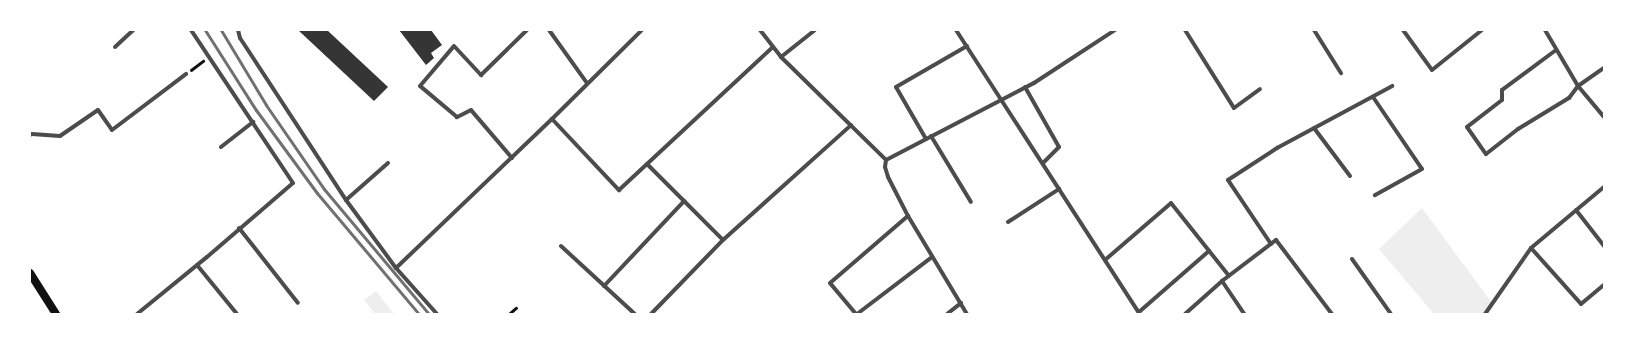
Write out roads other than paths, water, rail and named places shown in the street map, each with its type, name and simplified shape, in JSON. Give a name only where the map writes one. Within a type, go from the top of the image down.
[{"type":"main road","points":[[30,273],[56,314]]},
{"type":"street","points":[[115,47],[133,30]]},
{"type":"street","points":[[137,314],[293,183],[191,30]]},
{"type":"street","points":[[238,30],[240,38],[346,200],[396,268],[437,314]]},
{"type":"street","points":[[512,158],[470,110],[457,117],[420,86],[454,46],[481,75],[527,30]]},
{"type":"street","points":[[549,30],[587,83]]},
{"type":"street","points":[[396,268],[512,158],[642,30]]},
{"type":"street","points":[[760,30],[780,56],[886,160]]},
{"type":"street","points":[[780,56],[815,30]]},
{"type":"street","points":[[956,30],[968,46],[1140,313],[1209,251]]},
{"type":"street","points":[[886,160],[1026,87],[1115,30]]},
{"type":"street","points":[[1185,30],[1234,108],[1260,89]]},
{"type":"street","points":[[1314,30],[1341,73]]},
{"type":"street","points":[[1403,30],[1432,70],[1482,30]]},
{"type":"street","points":[[1545,30],[1578,86],[1604,117]]},
{"type":"street","points":[[926,139],[896,87],[968,46]]},
{"type":"street","points":[[552,119],[619,190],[773,47]]},
{"type":"street","points":[[1556,50],[1502,90],[1502,100],[1467,127],[1486,154],[1518,129],[1570,98],[1578,86],[1604,68]]},
{"type":"street","points":[[30,135],[60,136],[98,110],[112,130],[186,74]]},
{"type":"street","points":[[1271,244],[1228,180],[1277,148],[1392,86]]},
{"type":"street","points":[[1026,87],[1060,147],[1043,163]]},
{"type":"street","points":[[1373,96],[1422,169],[1375,195]]},
{"type":"street","points":[[221,147],[253,122]]},
{"type":"street","points":[[651,314],[723,240],[851,125]]},
{"type":"street","points":[[1314,128],[1350,176]]},
{"type":"street","points":[[931,136],[971,202]]},
{"type":"street","points":[[886,160],[885,167],[888,177],[908,216],[967,314]]},
{"type":"street","points":[[346,200],[388,163]]},
{"type":"street","points":[[647,164],[723,240]]},
{"type":"street","points":[[1485,314],[1532,248],[1604,187]]},
{"type":"street","points":[[1008,222],[1059,189]]},
{"type":"street","points":[[604,286],[684,201]]},
{"type":"street","points":[[1105,260],[1171,203],[1229,276]]},
{"type":"street","points":[[1576,210],[1604,246]]},
{"type":"street","points":[[908,216],[830,283],[856,314],[932,257]]},
{"type":"street","points":[[239,228],[298,303]]},
{"type":"street","points":[[1185,314],[1222,281],[1276,240],[1332,314]]},
{"type":"street","points":[[561,246],[635,314]]},
{"type":"street","points":[[1532,248],[1581,304],[1604,285]]},
{"type":"street","points":[[1352,259],[1391,314]]},
{"type":"street","points":[[197,265],[237,314]]},
{"type":"street","points":[[1222,281],[1244,314]]},
{"type":"street","points":[[947,314],[961,303]]},
{"type":"railway","points":[[205,30],[256,110],[317,193],[419,314]]},
{"type":"railway","points":[[221,30],[266,105],[324,189],[429,314]]}]
